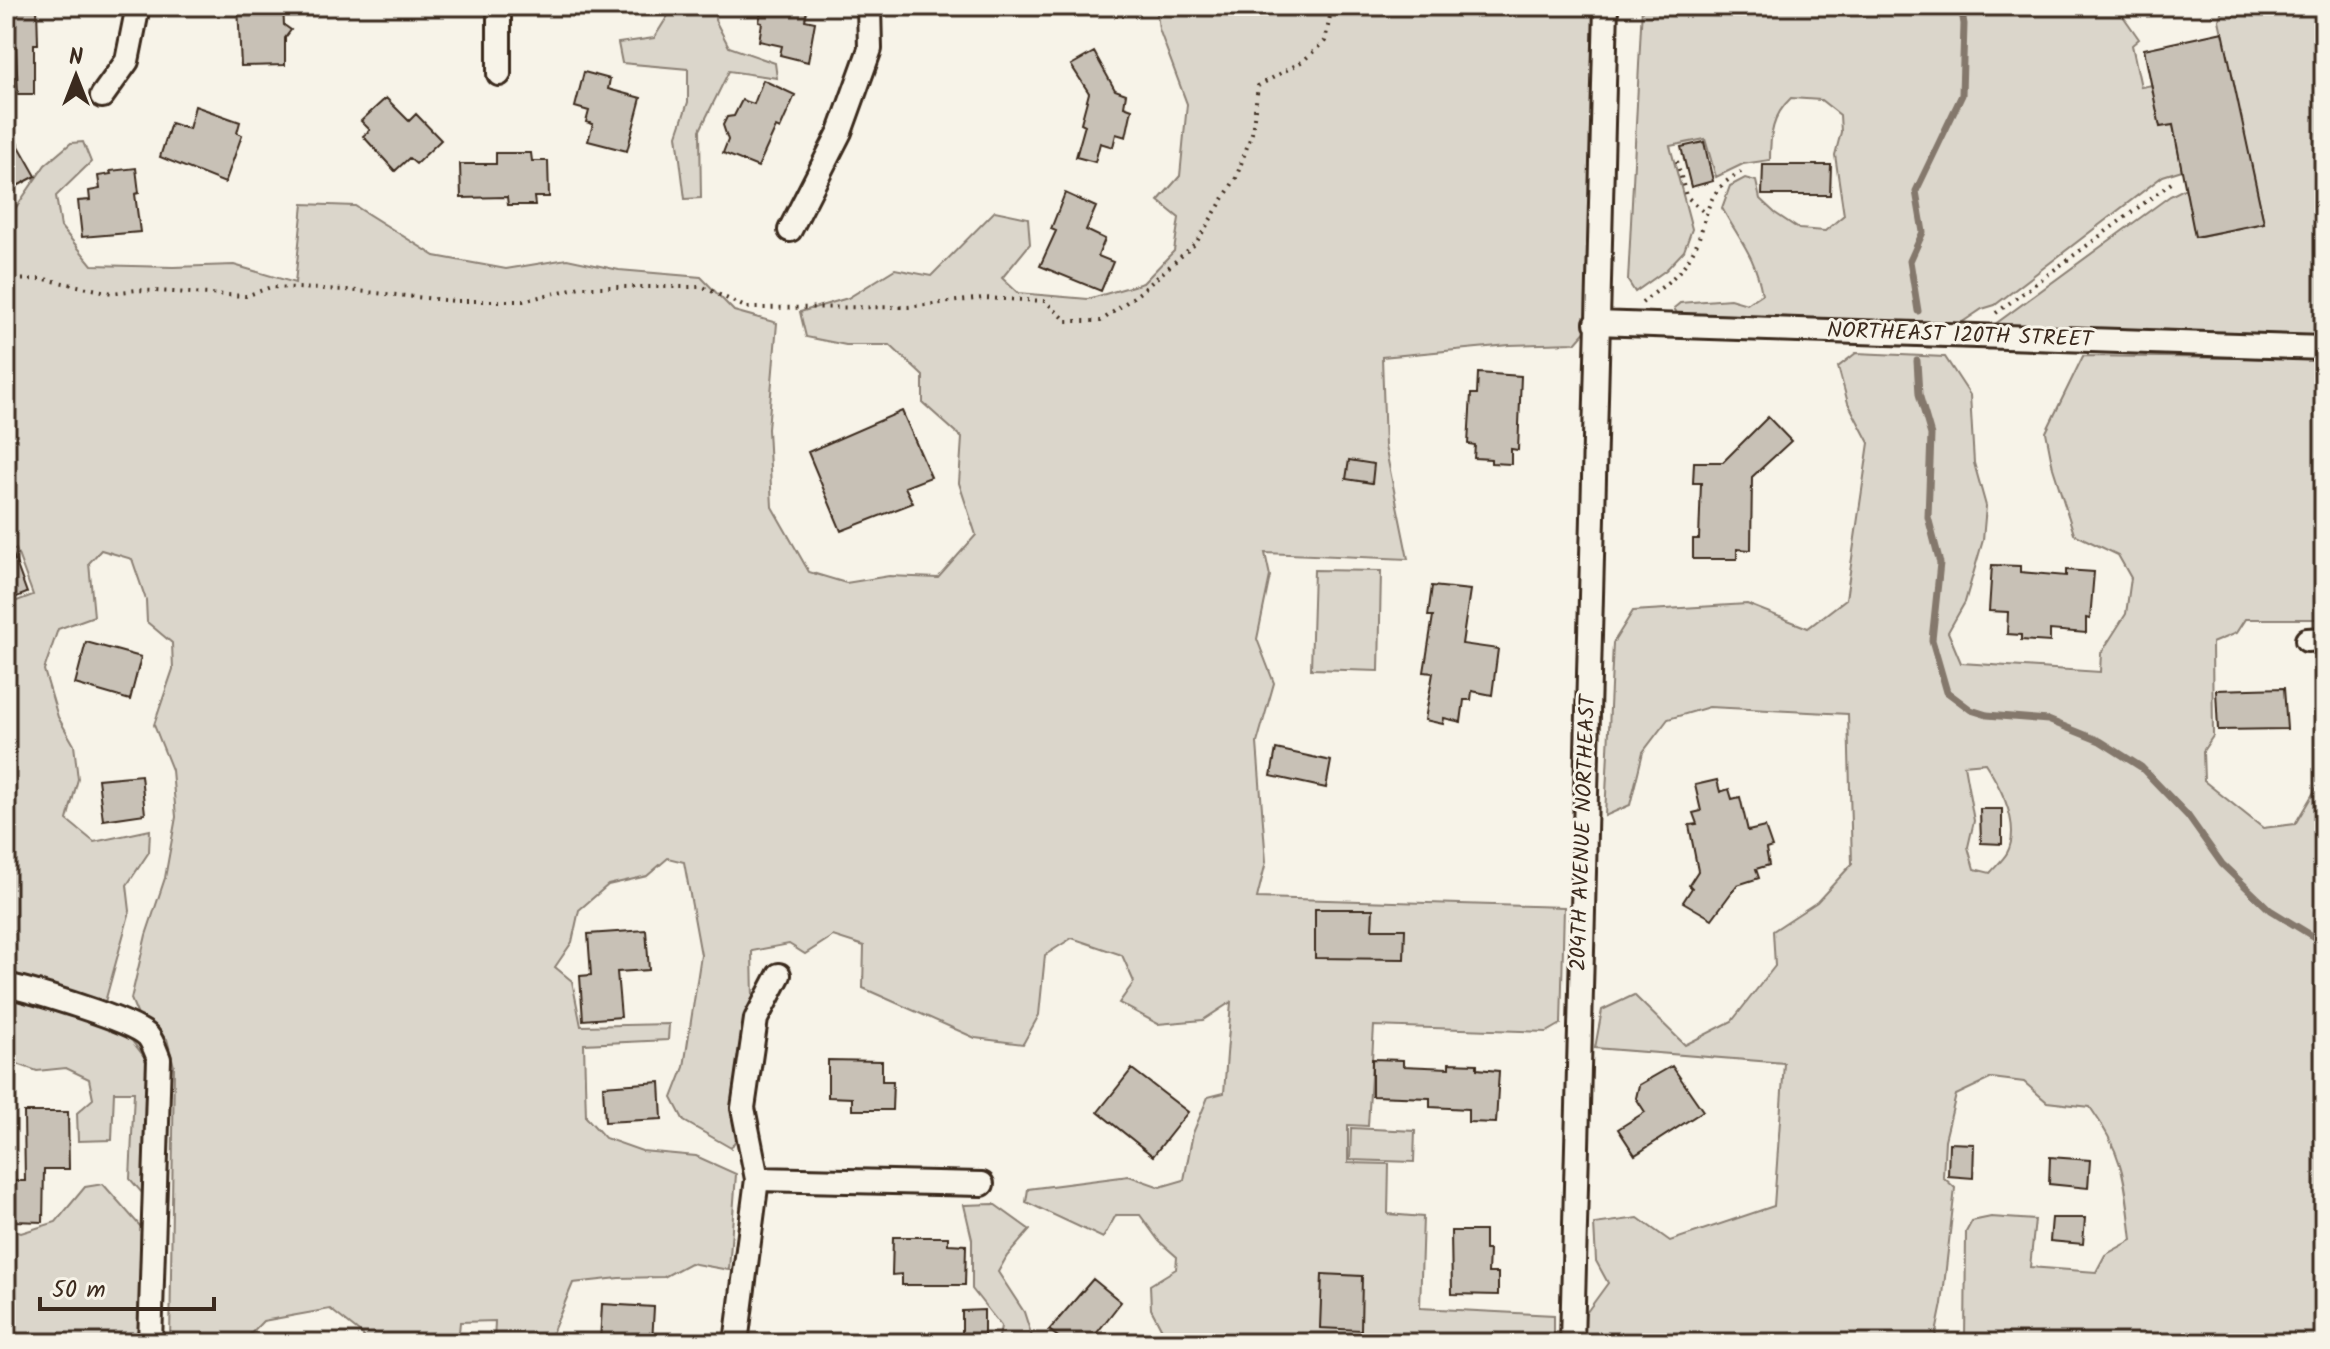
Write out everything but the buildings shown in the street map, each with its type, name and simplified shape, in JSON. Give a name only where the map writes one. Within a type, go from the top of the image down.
[{"type":"street","points":[[102,96],[127,61],[138,6]]},
{"type":"street","points":[[499,6],[499,74]]},
{"type":"street","points":[[790,230],[840,132],[870,49],[869,6]]},
{"type":"street","name":"204TH AVENUE NORTHEAST","points":[[1572,1343],[1606,6]]},
{"type":"street","name":"NORTHEAST 120TH STREET","points":[[1596,323],[2324,348]]},
{"type":"street","points":[[736,1343],[757,1179],[743,1108],[756,1019],[779,975]]},
{"type":"street","points":[[6,985],[132,1025],[149,1037],[159,1059],[150,1343]]},
{"type":"street","points":[[757,1179],[982,1184]]},
{"type":"path","points":[[6,280],[44,279],[112,293],[137,290],[246,296],[271,287],[347,290],[455,301],[523,301],[580,287],[703,287],[747,308],[908,307],[983,298],[1045,301],[1067,321],[1101,321],[1143,290],[1196,243],[1236,178],[1252,133],[1258,86],[1303,61],[1325,41],[1332,6]]},
{"type":"path","points":[[1677,161],[1686,196],[1706,213]]},
{"type":"path","points":[[1637,308],[1674,277],[1692,254],[1706,213],[1724,181],[1741,172]]},
{"type":"path","points":[[1961,336],[2174,181]]},
{"type":"shaded area","points":[[674,6],[716,6],[715,20],[729,47],[775,63],[777,78],[729,71],[700,130],[701,198],[685,199],[677,135],[688,102],[688,69],[622,63],[618,43],[654,38]]},
{"type":"shaded area","points":[[1156,6],[1599,6],[1588,328],[1575,343],[1509,345],[1382,357],[1385,446],[1408,559],[1265,553],[1270,576],[1257,639],[1274,683],[1257,743],[1266,862],[1257,898],[1564,907],[1561,1024],[1547,1032],[1374,1026],[1368,1126],[1348,1125],[1348,1163],[1389,1164],[1388,1214],[1423,1217],[1420,1308],[1554,1315],[1554,1343],[1154,1343],[1162,1330],[1151,1309],[1150,1285],[1176,1269],[1177,1257],[1159,1241],[1140,1215],[1116,1215],[1103,1238],[1026,1202],[1028,1189],[1129,1176],[1160,1187],[1184,1180],[1193,1133],[1208,1097],[1224,1093],[1231,1002],[1203,1020],[1158,1024],[1119,1003],[1134,982],[1122,955],[1072,938],[1045,955],[1039,1015],[1023,1044],[975,1038],[863,988],[864,946],[833,936],[805,954],[789,944],[752,951],[753,998],[743,1023],[738,1136],[731,1148],[684,1121],[672,1098],[684,1067],[701,955],[684,862],[668,858],[647,876],[608,885],[579,910],[572,942],[555,967],[572,981],[581,1026],[669,1024],[668,1040],[584,1044],[586,1117],[605,1138],[642,1151],[696,1156],[736,1174],[729,1270],[690,1263],[664,1277],[573,1283],[548,1343],[494,1343],[495,1321],[460,1322],[458,1343],[364,1343],[363,1335],[330,1309],[263,1321],[242,1343],[170,1343],[174,1066],[167,1039],[139,1018],[131,999],[146,935],[165,878],[176,817],[172,770],[154,725],[173,669],[172,643],[147,622],[146,600],[132,559],[101,550],[89,563],[94,616],[58,629],[44,670],[58,717],[74,745],[78,779],[67,820],[94,842],[150,830],[149,852],[127,885],[130,911],[105,1002],[6,971],[6,605],[33,595],[16,549],[6,553],[6,222],[45,165],[71,143],[83,142],[91,162],[56,196],[61,227],[92,265],[234,265],[295,283],[303,204],[355,206],[435,256],[506,269],[567,259],[619,270],[701,277],[734,311],[777,323],[768,429],[772,507],[809,572],[846,583],[889,576],[938,578],[976,535],[959,483],[962,438],[923,403],[923,376],[890,345],[846,345],[806,337],[800,312],[848,298],[895,269],[931,276],[995,211],[1028,218],[1030,244],[1002,278],[1018,293],[1088,299],[1143,283],[1174,251],[1179,218],[1158,201],[1180,176],[1187,104],[1159,29]]},
{"type":"shaded area","points":[[1642,6],[2116,6],[2139,39],[2132,45],[2141,87],[2152,85],[2173,125],[2182,170],[2163,176],[1995,305],[1982,309],[1952,329],[1678,315],[1674,308],[1680,303],[1730,299],[1747,304],[1762,294],[1751,258],[1722,208],[1730,186],[1745,178],[1756,181],[1760,199],[1799,229],[1825,231],[1844,215],[1835,155],[1841,132],[1840,115],[1821,100],[1791,98],[1773,126],[1770,160],[1743,164],[1716,177],[1705,139],[1670,146],[1692,229],[1684,251],[1666,270],[1635,292],[1628,281]]},
{"type":"shaded area","points":[[2223,6],[2324,6],[2324,338],[1997,329],[1994,325],[2170,196],[2186,188],[2196,237],[2264,223],[2219,20]]},
{"type":"shaded area","points":[[1856,353],[1945,357],[1970,395],[1974,463],[1986,506],[1983,540],[1965,602],[1948,632],[1961,663],[2100,672],[2101,653],[2126,614],[2131,578],[2118,555],[2074,534],[2053,468],[2046,432],[2083,356],[2321,359],[2324,363],[2324,619],[2245,619],[2236,633],[2212,643],[2213,736],[2203,751],[2204,781],[2263,828],[2295,824],[2317,787],[2324,787],[2324,1343],[1965,1343],[1966,1232],[1972,1221],[1991,1217],[2035,1220],[2030,1267],[2096,1272],[2105,1255],[2132,1240],[2122,1170],[2102,1124],[2090,1107],[2047,1102],[2024,1082],[1992,1078],[1956,1095],[1945,1140],[1943,1177],[1955,1188],[1942,1304],[1934,1343],[1584,1343],[1584,1316],[1608,1283],[1596,1261],[1594,1224],[1638,1218],[1670,1241],[1774,1206],[1784,1063],[1595,1048],[1602,1010],[1634,995],[1685,1045],[1732,1021],[1775,966],[1773,931],[1817,902],[1852,864],[1848,714],[1709,707],[1668,719],[1643,752],[1630,805],[1605,816],[1613,643],[1633,611],[1747,604],[1808,628],[1846,599],[1869,443],[1848,403],[1838,367]],"holes":[[[1985,763],[2003,794],[2012,830],[2007,853],[1990,873],[1974,869],[1968,847],[1974,821],[1964,765]]]},
{"type":"shaded area","points":[[1314,570],[1381,571],[1379,671],[1311,669]]},
{"type":"shaded area","points":[[6,995],[102,1021],[132,1041],[146,1059],[152,1093],[148,1200],[130,1179],[134,1092],[114,1092],[112,1140],[78,1141],[77,1113],[93,1099],[89,1079],[66,1068],[37,1071],[6,1060]]},
{"type":"shaded area","points":[[1351,1128],[1415,1131],[1414,1162],[1350,1160]]},
{"type":"shaded area","points":[[103,1184],[141,1227],[138,1343],[6,1343],[6,1228],[21,1233],[56,1222],[85,1187]]},
{"type":"shaded area","points":[[994,1204],[1030,1230],[1007,1256],[998,1272],[1024,1312],[1034,1343],[998,1343],[1001,1326],[972,1289],[972,1239],[964,1205]]},
{"type":"waterway","points":[[1918,311],[1910,261],[1923,232],[1916,191],[1962,95],[1964,24],[1961,6]]},
{"type":"waterway","points":[[1917,361],[1919,394],[1931,435],[1928,517],[1940,563],[1932,640],[1947,692],[1971,710],[1987,715],[2048,720],[2100,741],[2141,767],[2188,816],[2222,864],[2270,910],[2324,943]]}]
